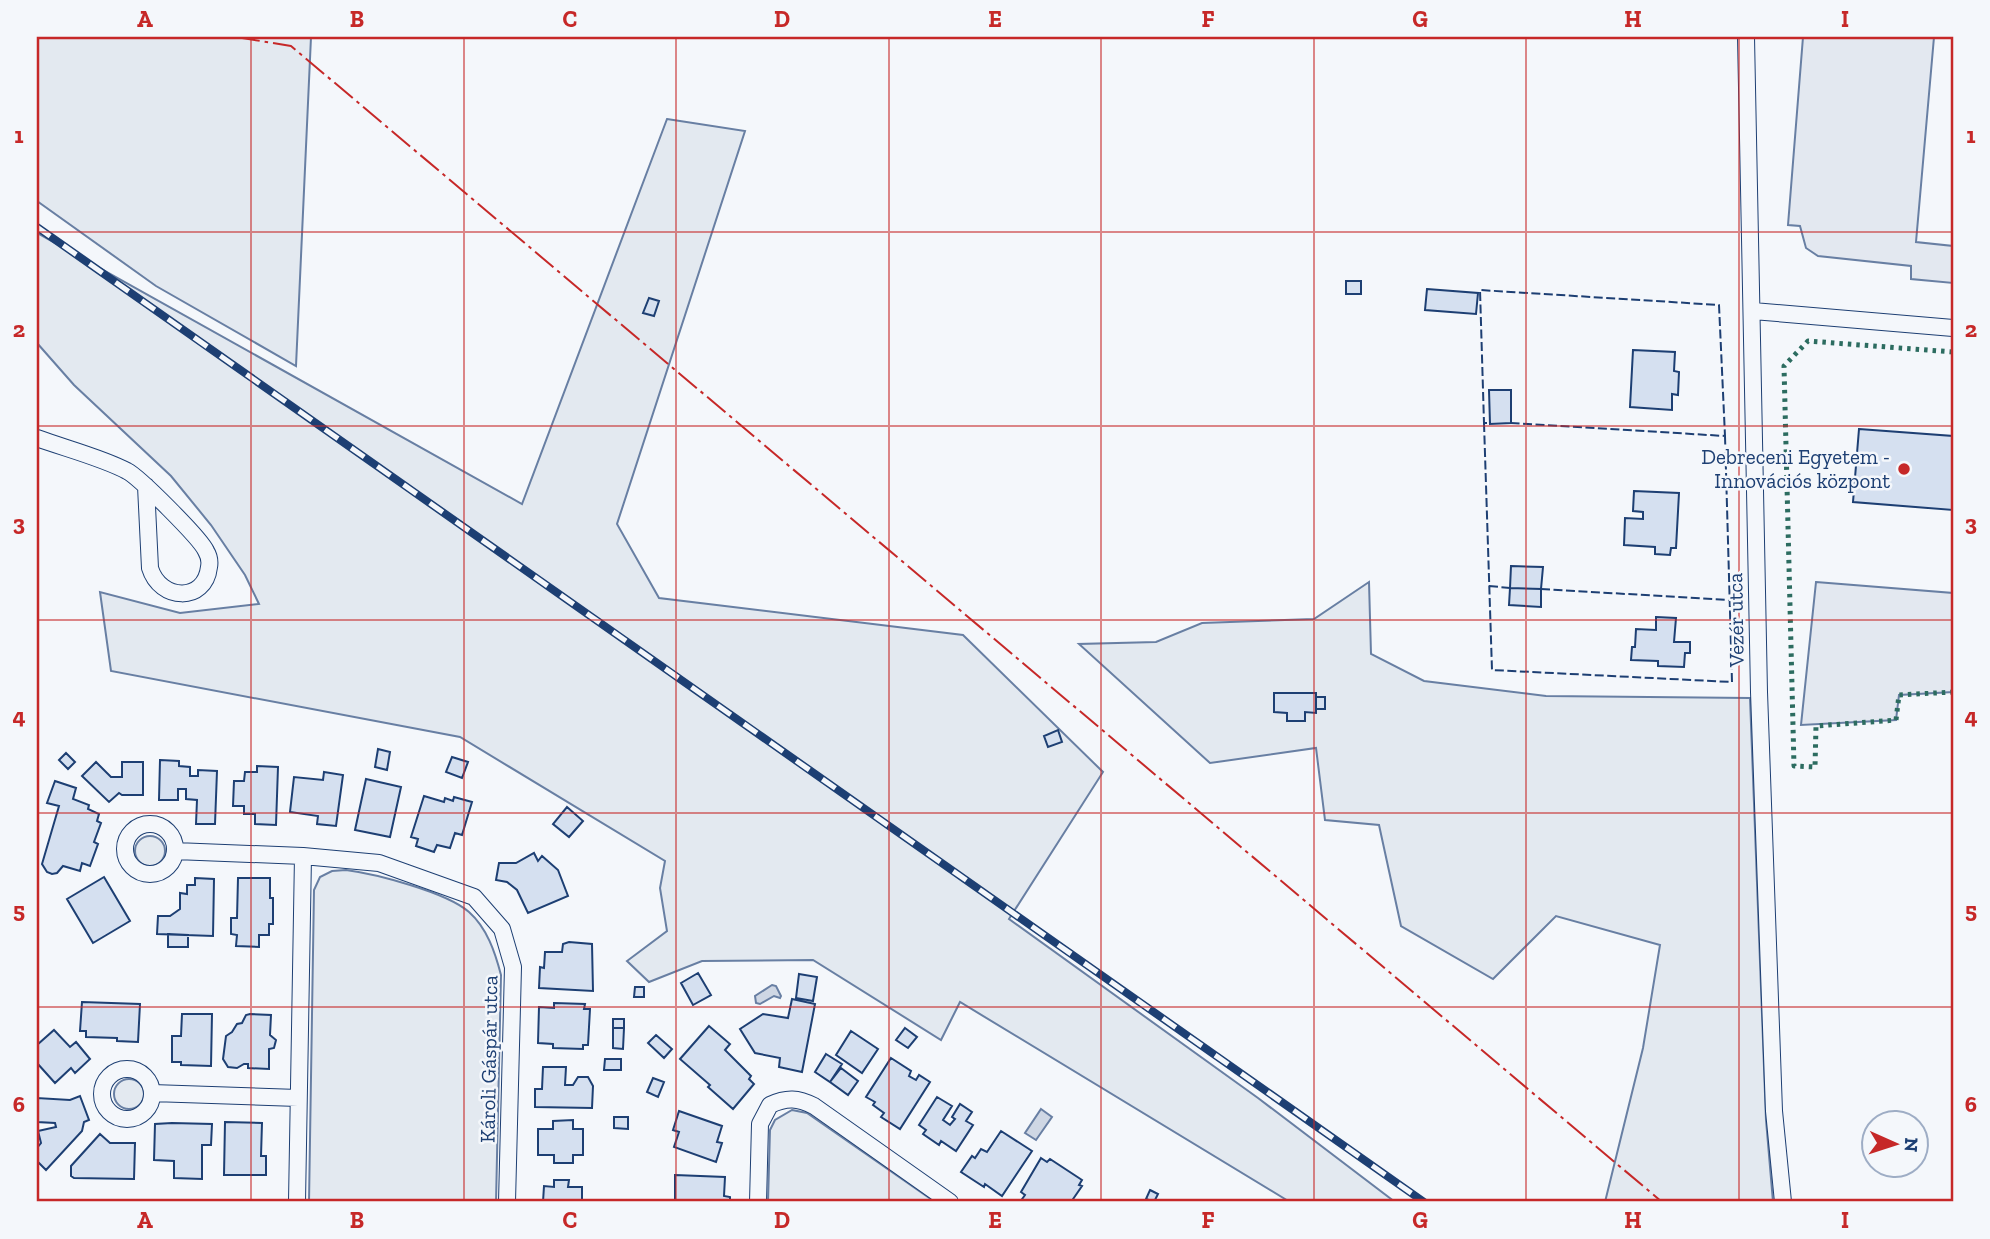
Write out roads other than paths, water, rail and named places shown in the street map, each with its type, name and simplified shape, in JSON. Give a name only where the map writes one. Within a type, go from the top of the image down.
[{"type":"street","name":"Vezér utca","points":[[1746,37],[1766,916],[1773,1111],[1783,1202]]},
{"type":"street","points":[[1754,311],[1953,328]]},
{"type":"street","points":[[37,438],[128,472],[146,486],[207,551],[209,568],[206,576],[202,583],[188,592],[171,593],[163,589],[153,576],[150,568],[146,486]]},
{"type":"street","name":"Károli Gáspár utca","points":[[175,851],[303,856],[379,863],[474,897],[502,929],[513,967],[507,1202]]},
{"type":"street","points":[[297,1202],[303,856]]},
{"type":"street","points":[[152,1093],[298,1098]]},
{"type":"street","points":[[758,1202],[760,1125],[770,1105],[790,1098],[803,1100],[814,1106],[950,1202]]},
{"type":"railway","points":[[37,227],[1424,1202]]},
{"type":"place","name":"Debreceni Egyetem - Innovációs központ","points":[[1904,469]]}]
